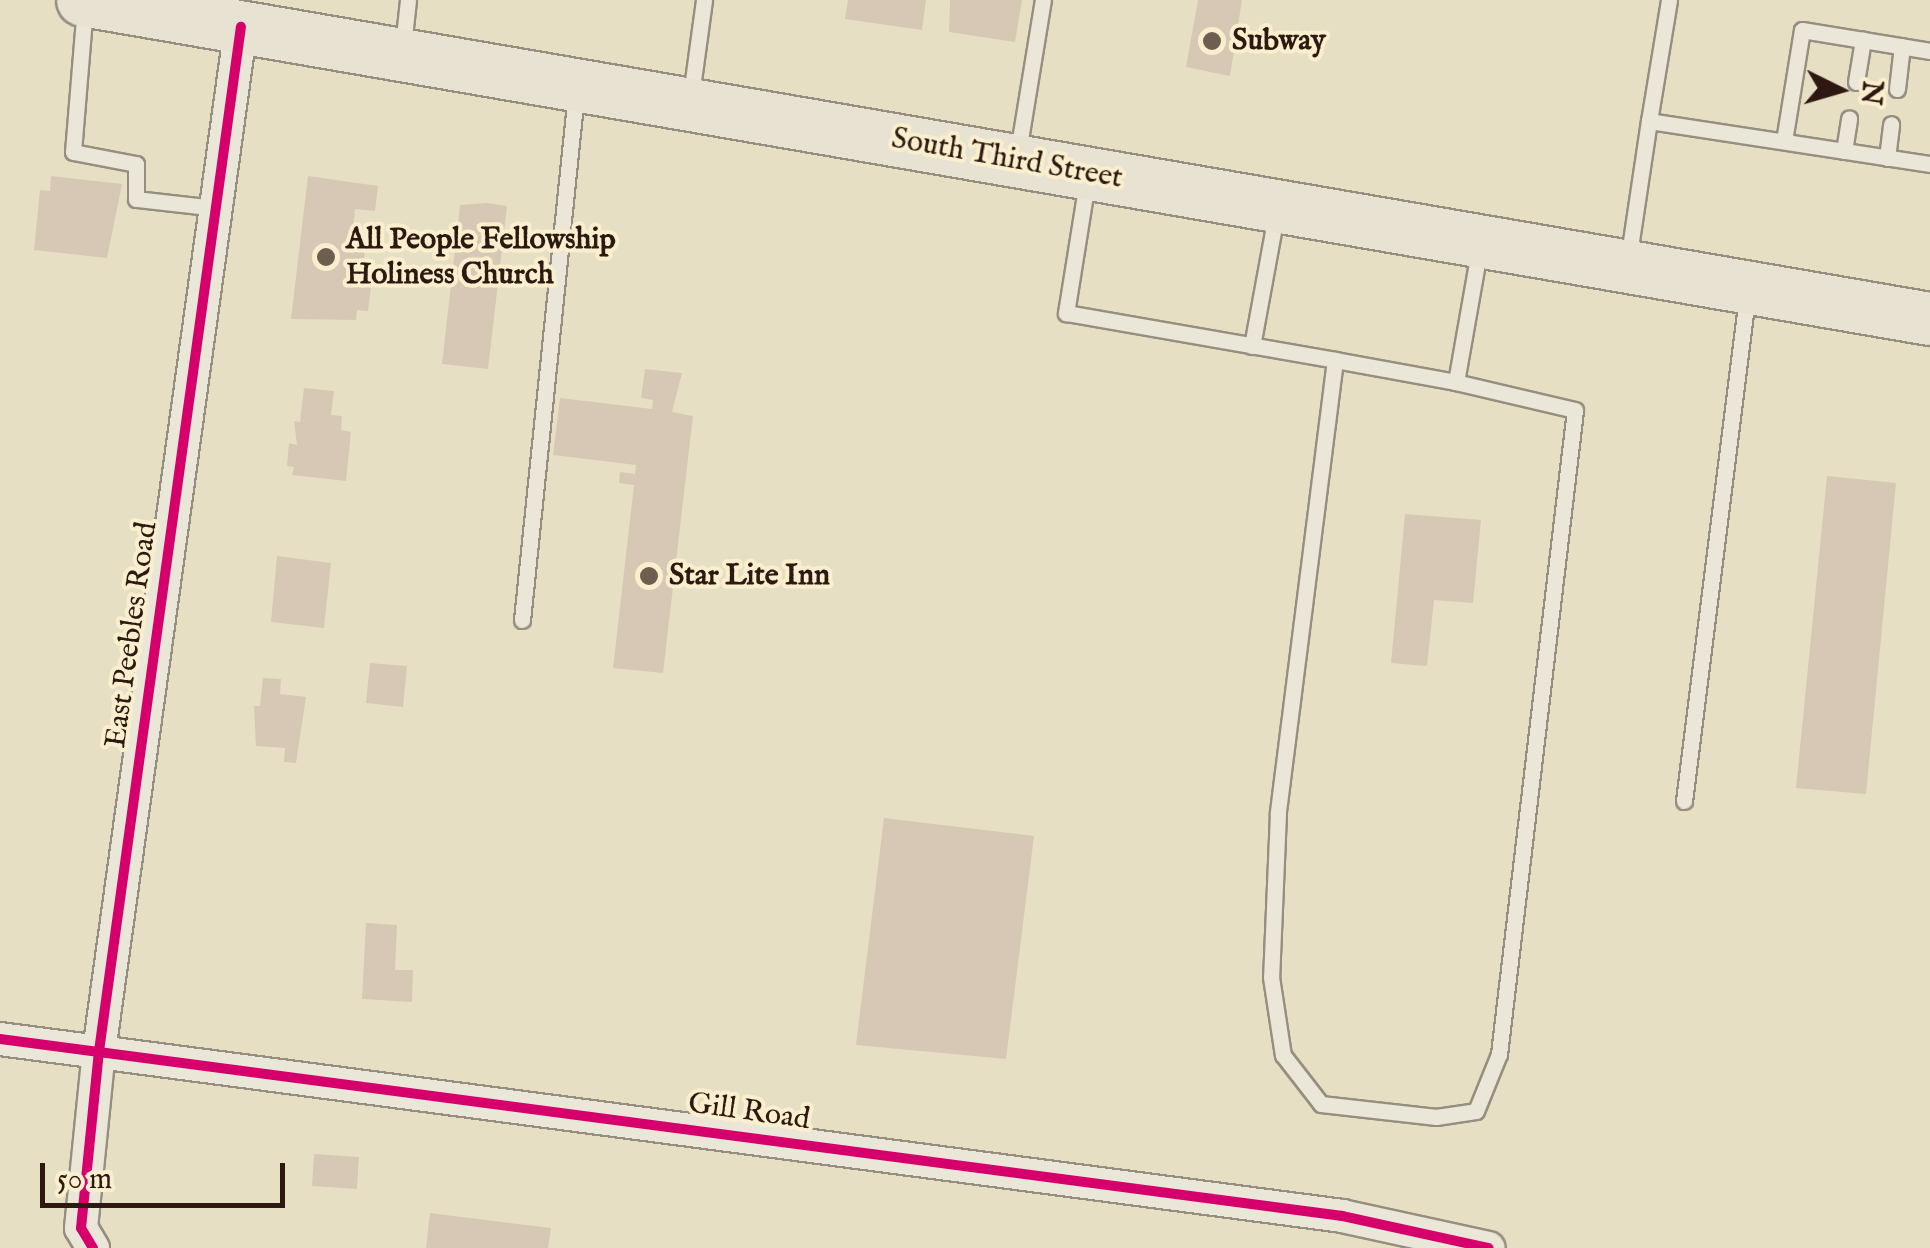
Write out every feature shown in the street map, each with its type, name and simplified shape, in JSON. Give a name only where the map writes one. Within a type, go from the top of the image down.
[{"type":"highway","name":"South Third Street","points":[[85,0],[1930,319]]},
{"type":"street","name":"East Peebles Road","points":[[92,1248],[80,1228],[99,1051],[241,27]]},
{"type":"street","name":"Gill Road","points":[[0,1039],[1342,1216],[1489,1248]]},
{"type":"lane","points":[[85,0],[73,152],[136,164],[136,199],[216,208]]},
{"type":"lane","points":[[402,54],[408,0]]},
{"type":"lane","points":[[690,104],[704,0]]},
{"type":"lane","points":[[1017,160],[1043,0]]},
{"type":"lane","points":[[1627,267],[1670,0]]},
{"type":"lane","points":[[1784,141],[1802,30],[1930,51]]},
{"type":"lane","points":[[1856,82],[1863,40]]},
{"type":"lane","points":[[1896,89],[1902,46]]},
{"type":"lane","points":[[522,620],[577,85]]},
{"type":"lane","points":[[1844,151],[1849,118]]},
{"type":"lane","points":[[1649,121],[1930,164]]},
{"type":"lane","points":[[1887,158],[1891,124]]},
{"type":"lane","points":[[1088,173],[1066,313],[1335,360],[1456,382],[1575,410],[1499,1054],[1476,1111],[1436,1117],[1320,1104],[1283,1056],[1271,977],[1278,812],[1335,360]]},
{"type":"lane","points":[[1252,346],[1278,206]]},
{"type":"lane","points":[[1456,382],[1481,242]]},
{"type":"lane","points":[[1684,801],[1748,288]]},
{"type":"building","points":[[848,0],[926,0],[922,30],[845,19]]},
{"type":"building","points":[[950,0],[1022,0],[1015,42],[949,32]]},
{"type":"building","name":"Subway","points":[[1198,0],[1242,0],[1230,76],[1186,67]]},
{"type":"building","points":[[51,176],[122,184],[107,258],[34,250],[40,190],[50,191]]},
{"type":"building","points":[[308,176],[378,186],[375,211],[355,209],[352,241],[365,238],[364,269],[373,270],[368,311],[357,310],[356,320],[291,319]]},
{"type":"building","points":[[460,205],[507,206],[488,369],[442,364]]},
{"type":"building","name":"Star Lite Inn","points":[[645,369],[682,373],[672,412],[693,416],[663,673],[613,668],[634,485],[619,483],[620,472],[635,474],[636,465],[553,455],[560,398],[652,409],[653,400],[641,398]]},
{"type":"building","points":[[304,388],[334,391],[331,415],[342,416],[341,430],[351,432],[346,481],[292,475],[294,467],[287,466],[289,443],[297,445],[294,421],[300,422]]},
{"type":"building","points":[[1827,476],[1896,483],[1866,794],[1796,788]]},
{"type":"building","points":[[1405,514],[1481,520],[1473,603],[1434,600],[1427,666],[1391,663]]},
{"type":"building","points":[[277,556],[331,563],[324,628],[271,622]]},
{"type":"building","points":[[370,663],[407,666],[403,707],[366,703]]},
{"type":"building","points":[[263,678],[281,679],[280,694],[306,697],[296,763],[284,762],[285,748],[256,746],[254,706],[260,706]]},
{"type":"building","points":[[884,818],[1034,836],[1006,1059],[856,1045]]},
{"type":"building","points":[[366,923],[397,925],[395,970],[413,970],[412,1002],[362,999]]},
{"type":"building","points":[[314,1154],[359,1157],[357,1189],[312,1186]]},
{"type":"building","points":[[430,1213],[551,1228],[548,1248],[426,1248]]},
{"type":"cycle path","points":[[93,1248],[81,1228],[99,1051],[241,27]]},
{"type":"cycle path","points":[[0,1039],[1342,1216],[1489,1248]]},
{"type":"place","name":"Subway","points":[[1212,41]]},
{"type":"place","name":"All People Fellowship Holiness Church","points":[[326,257]]},
{"type":"place","name":"Star Lite Inn","points":[[649,576]]}]
